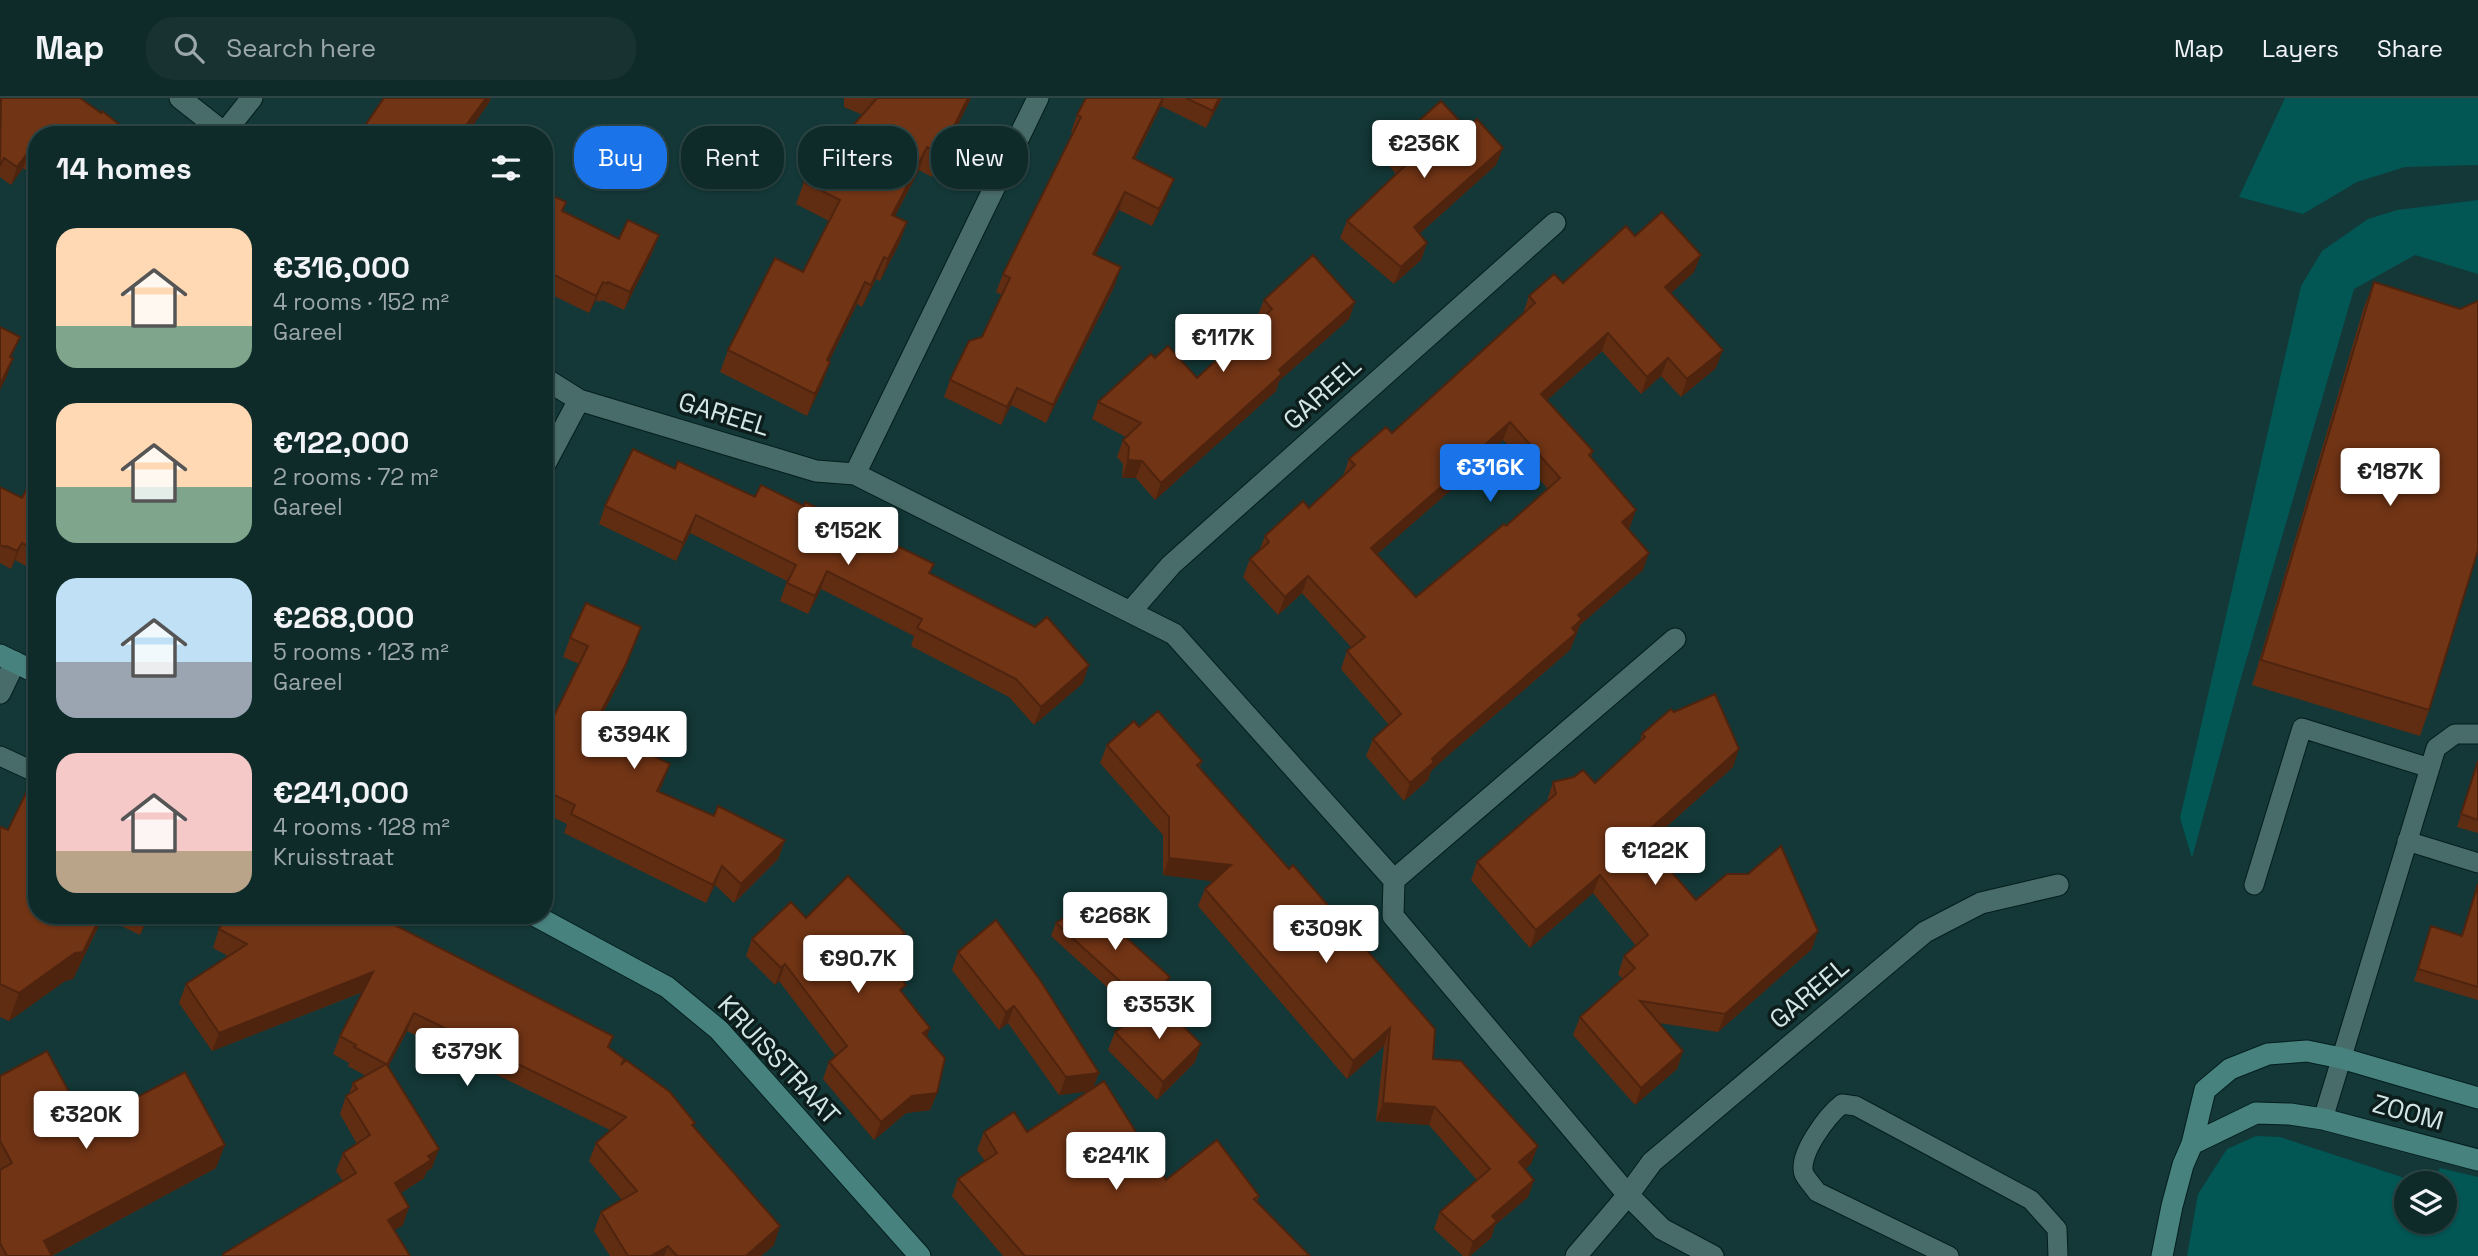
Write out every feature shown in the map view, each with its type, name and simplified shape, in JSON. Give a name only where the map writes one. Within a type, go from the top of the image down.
[{"type":"street","points":[[180,98],[216,126]]},
{"type":"street","points":[[232,126],[253,98]]},
{"type":"street","points":[[855,474],[1038,98]]},
{"type":"street","name":"GAREEL","points":[[1131,611],[1171,565],[1555,223]]},
{"type":"street","name":"GAREEL","points":[[553,384],[579,400],[816,471],[855,474],[1174,634],[1394,880]]},
{"type":"street","points":[[553,449],[579,400]]},
{"type":"street","points":[[1675,639],[1394,880],[1393,916],[1628,1195],[1662,1229],[1713,1256]]},
{"type":"street","points":[[0,694],[8,658],[28,668]]},
{"type":"street","name":"GAREEL","points":[[1576,1256],[1652,1162],[1924,932],[1981,903],[2058,885]]},
{"type":"street","name":"KRUISSTRAAT","points":[[551,924],[667,987],[719,1030],[919,1256]]},
{"type":"street","name":"ZOOM","points":[[2162,1256],[2172,1206],[2183,1165],[2192,1144],[2205,1090],[2230,1069],[2268,1054],[2306,1051],[2341,1058],[2478,1098]]},
{"type":"street","name":"ZOOM","points":[[2192,1144],[2256,1113],[2323,1119],[2478,1160]]},
{"type":"lane","points":[[2254,884],[2302,728],[2430,768]]},
{"type":"lane","points":[[2323,1119],[2436,748],[2455,734],[2478,734]]},
{"type":"lane","points":[[0,756],[28,769]]},
{"type":"lane","points":[[2407,841],[2478,863]]},
{"type":"lane","points":[[1949,1256],[1817,1192],[1804,1173],[1803,1158],[1829,1114],[1842,1104],[1856,1106],[2031,1199],[2057,1229],[2058,1256]]},
{"type":"shaded area","points":[[2285,98],[2478,98],[2478,165],[2405,167],[2357,182],[2303,214],[2239,197]]},
{"type":"shaded area","points":[[2478,200],[2478,274],[2415,255],[2354,289],[2239,685],[2192,858],[2180,818],[2301,286],[2322,251],[2368,219],[2397,210]]},
{"type":"shaded area","points":[[2256,1136],[2280,1137],[2394,1174],[2394,1234],[2457,1234],[2457,1172],[2478,1177],[2478,1256],[2187,1256],[2198,1194],[2227,1149]]},
{"type":"building","points":[[1,98],[80,98],[121,126],[28,126],[28,152],[17,167],[4,158],[0,166]]},
{"type":"building","points":[[384,98],[486,98],[466,126],[365,126]]},
{"type":"building","points":[[877,98],[968,98],[954,126],[931,126],[931,149],[927,147],[917,166],[917,126],[853,126]]},
{"type":"building","points":[[1086,98],[1163,98],[1133,158],[1174,179],[1159,209],[1125,192],[1093,254],[1121,267],[1053,405],[1017,388],[1007,407],[950,380],[969,341],[982,337],[1010,278],[1003,274],[1081,117],[1077,115]]},
{"type":"building","points":[[1186,98],[1219,98],[1213,111]]},
{"type":"building","points":[[1441,101],[1467,129],[1477,119],[1503,148],[1414,227],[1427,243],[1401,267],[1347,221],[1408,163],[1392,145]]},
{"type":"building","points":[[818,189],[905,189],[892,215],[907,222],[888,259],[884,257],[871,285],[865,282],[827,360],[830,362],[815,394],[728,350],[775,258],[803,272],[840,200]]},
{"type":"building","points":[[553,196],[566,202],[562,211],[619,239],[628,220],[659,235],[630,292],[603,282],[596,296],[553,274]]},
{"type":"building","points":[[1662,212],[1701,255],[1665,287],[1723,350],[1687,379],[1668,358],[1647,377],[1608,333],[1541,394],[1593,451],[1589,455],[1636,510],[1622,522],[1649,553],[1578,615],[1582,619],[1572,628],[1576,633],[1451,741],[1432,759],[1434,762],[1410,783],[1373,739],[1401,714],[1347,651],[1365,637],[1308,576],[1285,597],[1250,559],[1269,542],[1265,536],[1303,501],[1309,508],[1355,465],[1349,459],[1386,427],[1392,433],[1535,303],[1529,296],[1554,274],[1563,283],[1626,226],[1635,236]],"holes":[[[1510,422],[1560,478],[1506,526],[1504,524],[1416,597],[1371,548],[1458,472],[1456,471]]]},
{"type":"building","points":[[1313,255],[1355,302],[1279,370],[1282,374],[1161,483],[1142,461],[1128,460],[1129,447],[1123,440],[1141,423],[1098,402],[1151,354],[1155,358],[1168,346],[1197,378],[1272,309],[1264,300]]},
{"type":"building","points":[[2374,282],[2460,309],[2478,301],[2478,550],[2429,710],[2261,660]]},
{"type":"building","points":[[0,327],[20,337],[0,385]]},
{"type":"building","points":[[633,449],[675,469],[678,461],[755,497],[761,485],[869,532],[934,564],[929,573],[1035,627],[1047,617],[1089,665],[1041,707],[1016,679],[917,628],[922,619],[827,571],[815,596],[787,583],[796,565],[696,515],[683,543],[605,506]]},
{"type":"building","points":[[0,487],[22,498],[28,487],[28,546],[22,543],[17,551],[0,545]]},
{"type":"building","points":[[586,603],[641,627],[626,664],[593,727],[670,764],[657,791],[714,816],[718,806],[785,840],[741,884],[722,866],[713,885],[571,814],[575,805],[553,794],[553,713],[555,714],[588,646],[570,638]]},
{"type":"building","points":[[1715,694],[1739,749],[1641,837],[1696,900],[1727,874],[1748,874],[1781,846],[1818,931],[1725,1014],[1640,1001],[1683,1051],[1641,1088],[1580,1017],[1635,968],[1624,956],[1648,935],[1600,875],[1536,930],[1477,862],[1556,794],[1553,782],[1574,777],[1583,770],[1595,783],[1645,737],[1642,734],[1671,709],[1674,712]]},
{"type":"building","points":[[1158,711],[1202,761],[1197,765],[1289,869],[1293,865],[1435,1029],[1433,1059],[1461,1061],[1538,1146],[1519,1162],[1534,1180],[1492,1216],[1497,1221],[1473,1242],[1440,1212],[1490,1169],[1435,1107],[1383,1103],[1390,1028],[1353,1061],[1205,889],[1231,865],[1169,858],[1169,817],[1107,745],[1134,721],[1139,727]]},
{"type":"building","points":[[2478,761],[2478,820],[2461,814]]},
{"type":"building","points":[[28,789],[28,924],[97,924],[83,952],[75,953],[19,993],[0,984],[0,828],[8,830]]},
{"type":"building","points":[[848,876],[905,933],[880,948],[906,985],[900,990],[930,1028],[923,1033],[945,1058],[937,1093],[912,1096],[881,1122],[829,1062],[847,1046],[785,964],[781,968],[752,939],[791,902],[806,918]]},
{"type":"building","points":[[2478,884],[2478,987],[2418,969],[2431,926],[2462,936]]},
{"type":"building","points":[[1088,903],[1170,977],[1145,1004],[1056,923]]},
{"type":"building","points":[[996,920],[1040,980],[1099,1073],[1066,1077],[1014,1006],[1006,1012],[958,952]]},
{"type":"building","points":[[222,924],[393,924],[613,1036],[608,1047],[624,1059],[621,1065],[626,1060],[670,1092],[695,1123],[692,1125],[780,1226],[746,1256],[677,1256],[668,1246],[651,1256],[628,1256],[601,1212],[637,1191],[596,1143],[626,1117],[414,1013],[387,1065],[439,1149],[428,1156],[431,1160],[395,1183],[409,1207],[388,1220],[410,1256],[224,1256],[223,1254],[356,1173],[343,1153],[370,1135],[346,1096],[357,1089],[353,1083],[386,1064],[354,1047],[356,1045],[340,1036],[373,972],[219,1033],[186,984],[247,944],[219,929]]},
{"type":"building","points":[[1159,1002],[1201,1044],[1163,1082],[1115,1032]]},
{"type":"building","points":[[47,1051],[86,1124],[185,1072],[225,1145],[44,1241],[52,1256],[7,1256],[0,1243],[0,1170],[12,1163],[0,1141],[0,1076]]},
{"type":"building","points":[[1104,1081],[1166,1180],[1217,1140],[1259,1196],[1254,1199],[1310,1256],[1025,1256],[958,1179],[997,1153],[984,1132],[1014,1112],[1027,1132]]}]
